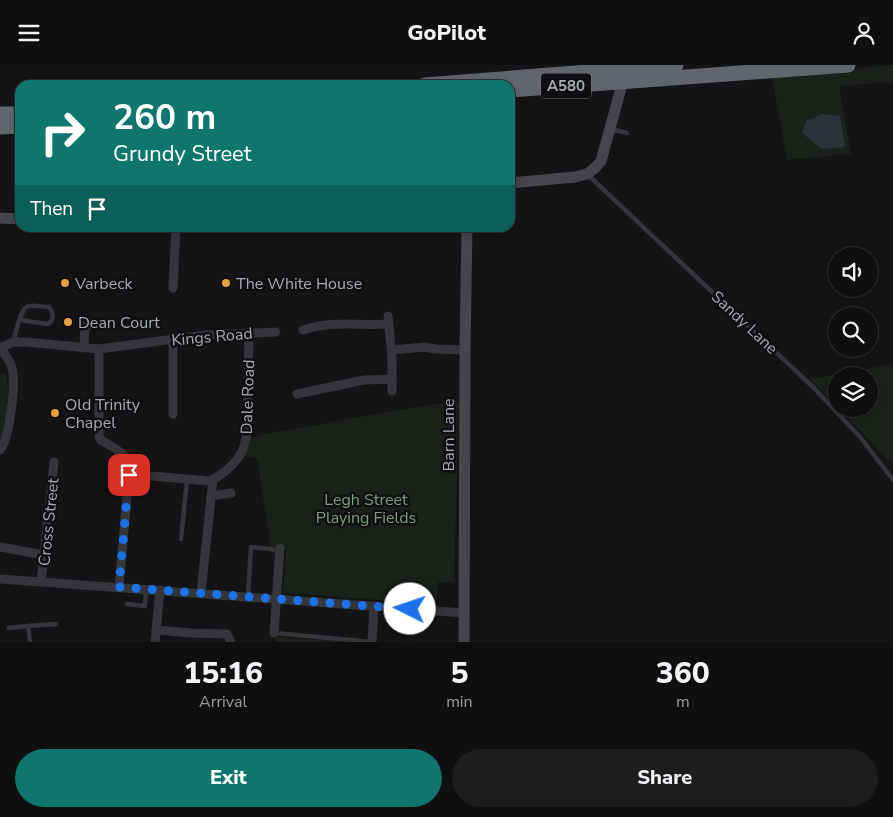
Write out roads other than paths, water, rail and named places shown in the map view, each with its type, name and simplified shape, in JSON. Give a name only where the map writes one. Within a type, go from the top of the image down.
[{"type":"highway","name":"A580","points":[[480,80],[633,66],[676,65]]},
{"type":"highway","name":"A580","points":[[515,90],[848,65]]},
{"type":"highway","points":[[0,114],[15,115]]},
{"type":"highway","points":[[0,127],[15,126]]},
{"type":"street","points":[[515,183],[575,177],[588,174],[595,168],[601,161],[623,81]]},
{"type":"street","points":[[0,218],[15,219]]},
{"type":"street","points":[[174,288],[176,232]]},
{"type":"street","name":"Barn Lane","points":[[464,642],[467,232]]},
{"type":"street","points":[[303,330],[314,322],[369,325],[389,320],[392,350],[392,391]]},
{"type":"street","points":[[84,348],[85,326],[97,324]]},
{"type":"street","name":"Dale Road","points":[[213,479],[218,477],[237,460],[245,443],[248,427],[249,332]]},
{"type":"street","name":"Kings Road","points":[[0,348],[14,342],[26,342],[99,349],[205,335],[276,332]]},
{"type":"street","points":[[173,339],[173,413]]},
{"type":"street","points":[[392,350],[424,347],[439,350],[465,350]]},
{"type":"street","points":[[0,348],[11,364],[14,380],[13,400],[5,441],[0,449]]},
{"type":"street","points":[[99,349],[99,437],[126,457],[129,475],[119,587]]},
{"type":"street","points":[[297,394],[309,396],[364,380],[392,379]]},
{"type":"street","name":"Cross Street","points":[[41,582],[54,462]]},
{"type":"street","points":[[129,475],[209,481],[213,479],[201,593]]},
{"type":"street","points":[[211,496],[231,493]]},
{"type":"street","points":[[0,547],[44,555]]},
{"type":"street","points":[[274,633],[280,550]]},
{"type":"street","points":[[0,579],[464,613]]},
{"type":"street","points":[[155,642],[160,590]]},
{"type":"street","points":[[372,642],[374,606]]},
{"type":"street","points":[[156,630],[229,634]]},
{"type":"lane","points":[[609,129],[627,133]]},
{"type":"lane","name":"Sandy Lane","points":[[588,174],[814,388],[860,437],[893,479]]},
{"type":"lane","points":[[14,342],[20,320],[24,309],[30,305],[50,307],[52,312],[52,320],[48,324],[20,320]]},
{"type":"lane","points":[[181,539],[188,479]]},
{"type":"lane","points":[[248,597],[251,547],[280,550]]},
{"type":"lane","points":[[127,604],[145,606],[146,589]]},
{"type":"lane","points":[[9,628],[56,624]]},
{"type":"lane","points":[[28,626],[30,642]]},
{"type":"lane","points":[[274,633],[372,642]]},
{"type":"place","name":"Varbeck","points":[[65,283]]},
{"type":"place","name":"The White House","points":[[226,283]]},
{"type":"place","name":"Dean Court","points":[[68,322]]},
{"type":"place","name":"Old Trinity Chapel","points":[[55,413]]},
{"type":"park label","name":"Legh Street Playing Fields","points":[[366,508]]}]
